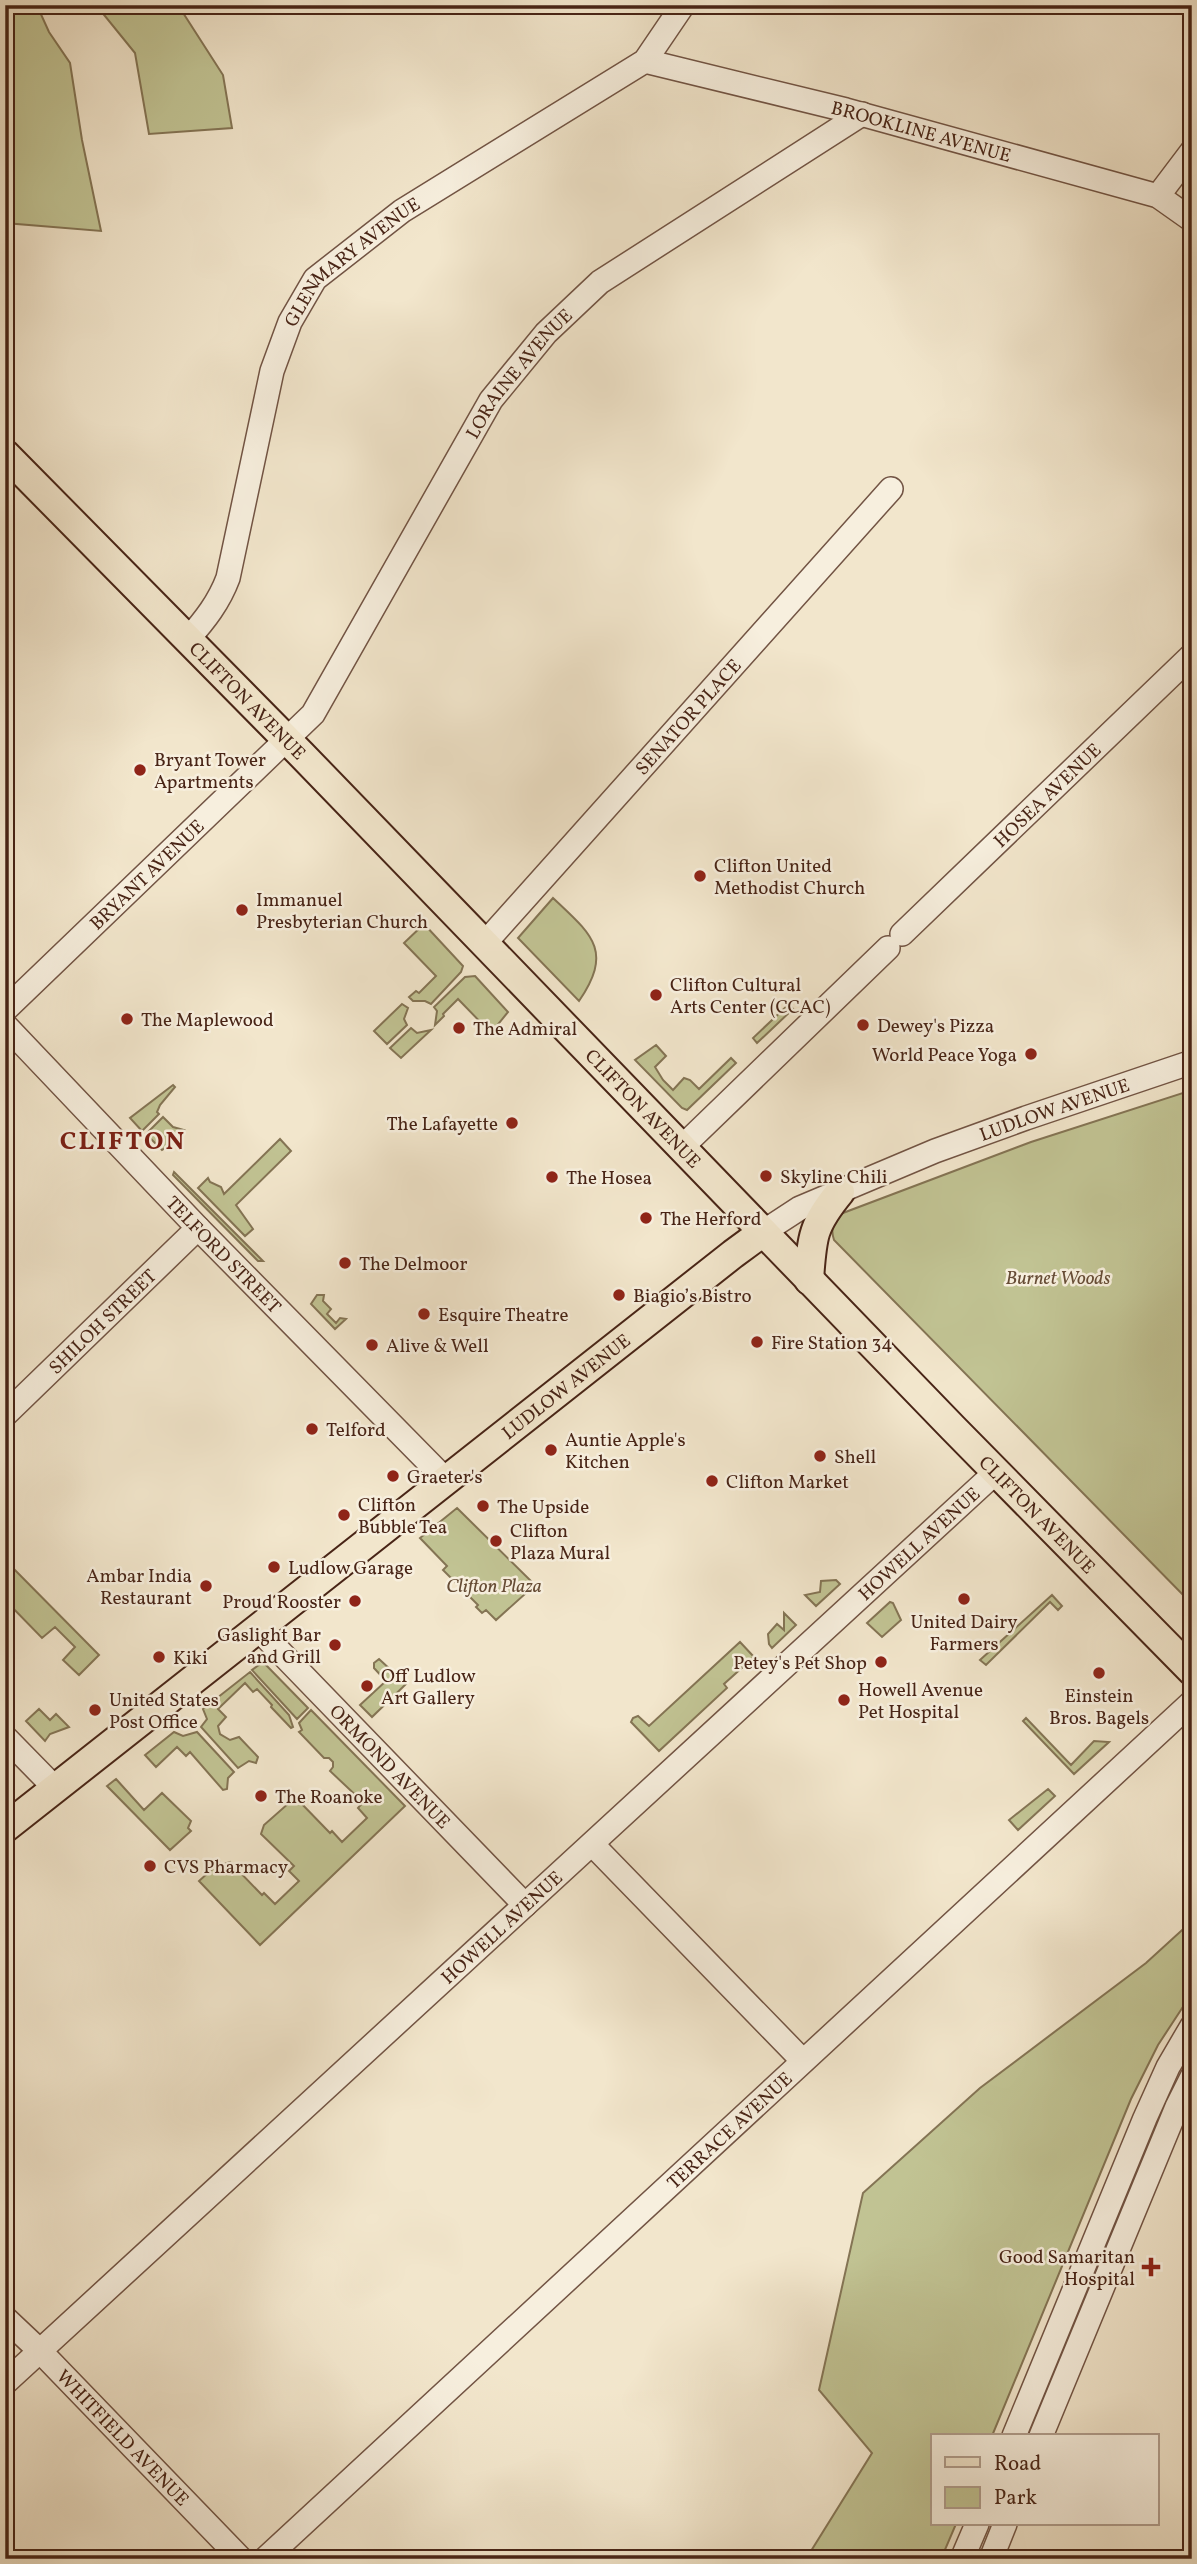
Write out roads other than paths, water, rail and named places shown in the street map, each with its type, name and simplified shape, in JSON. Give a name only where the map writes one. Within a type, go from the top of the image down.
[{"type":"main road","name":"CLIFTON AVENUE","points":[[5,454],[485,943],[809,1280],[1192,1671]]},
{"type":"main road","points":[[809,1280],[815,1228],[840,1192]]},
{"type":"main road","name":"LUDLOW AVENUE","points":[[5,1828],[763,1232]]},
{"type":"street","name":"GLENMARY AVENUE","points":[[188,639],[213,609],[228,578],[272,372],[290,322],[315,279],[402,211],[645,61],[683,5]]},
{"type":"street","name":"BROOKLINE AVENUE","points":[[645,61],[862,114],[1158,196],[1192,220]]},
{"type":"street","name":"LORAINE AVENUE","points":[[287,740],[313,715],[491,400],[546,334],[600,282],[862,114]]},
{"type":"street","points":[[1158,196],[1192,152]]},
{"type":"street","name":"SENATOR PLACE","points":[[485,943],[891,489]]},
{"type":"street","name":"HOSEA AVENUE","points":[[681,1148],[1192,655]]},
{"type":"street","name":"BRYANT AVENUE","points":[[5,1010],[287,740]]},
{"type":"street","name":"TELFORD STREET","points":[[5,1026],[198,1228],[446,1480]]},
{"type":"street","name":"LUDLOW AVENUE","points":[[763,1232],[800,1208],[935,1151],[1192,1062]]},
{"type":"street","name":"SHILOH STREET","points":[[5,1415],[198,1228]]},
{"type":"street","name":"HOWELL AVENUE","points":[[5,2383],[996,1472]]},
{"type":"street","name":"ORMOND AVENUE","points":[[257,1628],[525,1905]]},
{"type":"street","name":"TERRACE AVENUE","points":[[264,2559],[1192,1702]]},
{"type":"street","points":[[5,1737],[55,1788]]},
{"type":"street","points":[[592,1844],[803,2061]]},
{"type":"street","points":[[1015,2434],[1145,2118],[1168,2067],[1192,2026]]},
{"type":"street","points":[[1042,2434],[1177,2107],[1192,2077]]},
{"type":"street","name":"WHITFIELD AVENUE","points":[[5,2318],[241,2559]]},
{"type":"street","points":[[962,2559],[976,2526]]},
{"type":"street","points":[[991,2559],[1004,2526]]},
{"type":"waterway","points":[[1185,1265],[1192,1259]]},
{"type":"waterway","points":[[1186,1441],[1192,1442]]},
{"type":"place","name":"Bryant Tower Apartments","points":[[140,770]]},
{"type":"place","name":"Clifton United Methodist Church","points":[[700,876]]},
{"type":"place","name":"Immanuel Presbyterian Church","points":[[242,910]]},
{"type":"place","name":"Clifton Cultural Arts Center (CCAC)","points":[[656,995]]},
{"type":"place","name":"The Maplewood","points":[[127,1019]]},
{"type":"place","name":"Dewey's Pizza","points":[[863,1025]]},
{"type":"place","name":"The Admiral","points":[[459,1028]]},
{"type":"place","name":"World Peace Yoga","points":[[1031,1054]]},
{"type":"place","name":"The Lafayette","points":[[512,1123]]},
{"type":"place","name":"Skyline Chili","points":[[766,1176]]},
{"type":"place","name":"The Hosea","points":[[552,1177]]},
{"type":"place","name":"The Herford","points":[[646,1218]]},
{"type":"place","name":"The Delmoor","points":[[345,1263]]},
{"type":"place","name":"Biagio’s Bistro","points":[[619,1295]]},
{"type":"place","name":"Esquire Theatre","points":[[424,1314]]},
{"type":"place","name":"Fire Station 34","points":[[757,1342]]},
{"type":"place","name":"Alive & Well","points":[[372,1345]]},
{"type":"place","name":"Telford","points":[[312,1429]]},
{"type":"place","name":"Auntie Apple's Kitchen","points":[[551,1450]]},
{"type":"place","name":"Shell","points":[[820,1456]]},
{"type":"place","name":"Graeter's","points":[[393,1476]]},
{"type":"place","name":"Clifton Market","points":[[712,1481]]},
{"type":"place","name":"The Upside","points":[[483,1506]]},
{"type":"place","name":"Clifton Bubble Tea","points":[[344,1515]]},
{"type":"place","name":"Clifton Plaza Mural","points":[[496,1541]]},
{"type":"place","name":"Ludlow Garage","points":[[274,1567]]},
{"type":"place","name":"Ambar India Restaurant","points":[[206,1586]]},
{"type":"place","name":"United Dairy Farmers","points":[[964,1599]]},
{"type":"place","name":"Proud Rooster","points":[[355,1601]]},
{"type":"place","name":"Gaslight Bar and Grill","points":[[335,1645]]},
{"type":"place","name":"Kiki","points":[[159,1657]]},
{"type":"place","name":"Petey's Pet Shop","points":[[881,1662]]},
{"type":"place","name":"Einstein Bros. Bagels","points":[[1099,1673]]},
{"type":"place","name":"Off Ludlow Art Gallery","points":[[367,1686]]},
{"type":"place","name":"Howell Avenue Pet Hospital","points":[[844,1700]]},
{"type":"place","name":"United States Post Office","points":[[95,1710]]},
{"type":"place","name":"The Roanoke","points":[[261,1796]]},
{"type":"place","name":"CVS Pharmacy","points":[[150,1866]]},
{"type":"place","name":"Good Samaritan Hospital","points":[[1151,2267]]},
{"type":"district","name":"CLIFTON","points":[[123,1140]]},
{"type":"park label","name":"Burnet Woods","points":[[1058,1277]]},
{"type":"park label","name":"Clifton Plaza","points":[[494,1585]]}]
